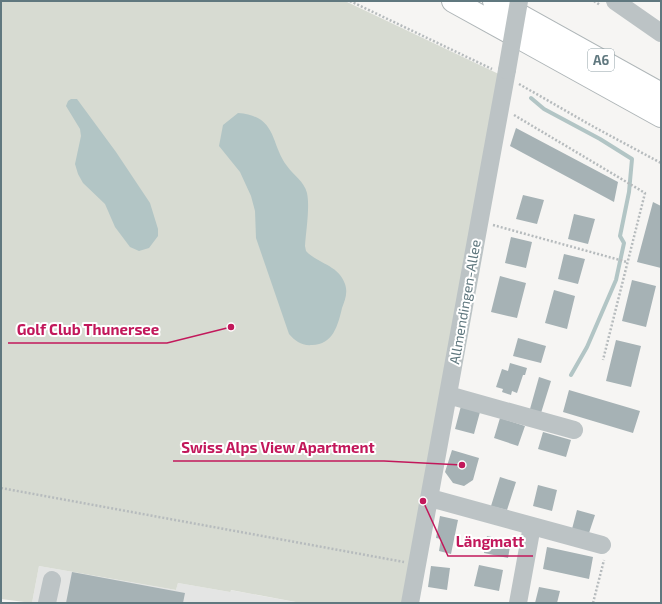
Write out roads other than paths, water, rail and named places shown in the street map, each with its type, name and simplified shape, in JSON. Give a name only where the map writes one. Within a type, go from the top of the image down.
[{"type":"highway","name":"A6","points":[[452,1],[661,116]]},
{"type":"highway","name":"A6","points":[[494,1],[661,94]]},
{"type":"street","name":"Allmendingen-Allee","points":[[410,603],[519,1]]},
{"type":"street","points":[[615,1],[661,33]]},
{"type":"street","points":[[448,395],[574,430]]},
{"type":"street","points":[[430,498],[602,546]]},
{"type":"street","points":[[518,603],[532,526]]},
{"type":"street","points":[[47,603],[52,580]]},
{"type":"waterway","points":[[531,98],[544,109],[600,139],[632,159],[629,192],[620,236],[624,243],[616,280],[587,347],[571,375]]},
{"type":"place","name":"Golf Club Thunersee","points":[[231,327]]},
{"type":"place","name":"Swiss Alps View Apartment","points":[[462,465]]},
{"type":"place","name":"Längmatt","points":[[423,501]]}]
